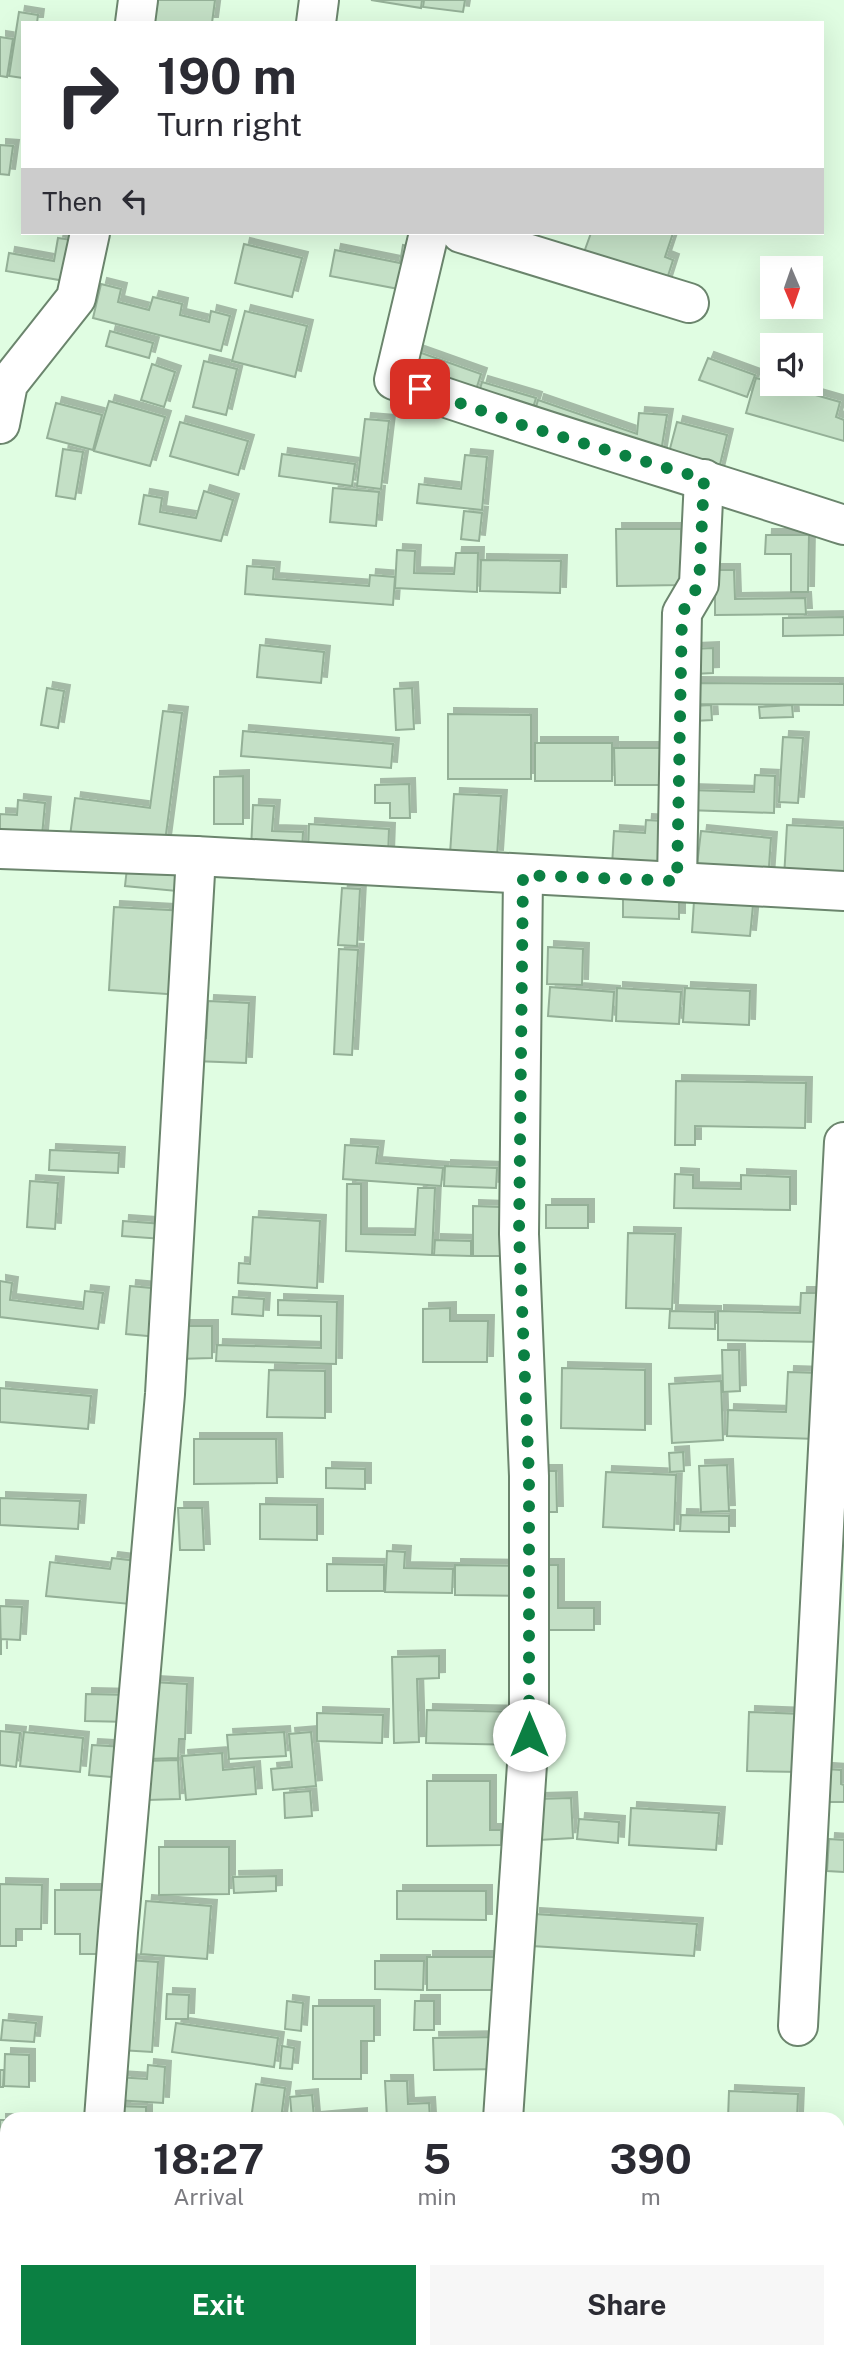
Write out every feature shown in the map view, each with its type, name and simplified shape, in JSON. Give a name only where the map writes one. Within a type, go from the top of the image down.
[{"type":"street","points":[[135,21],[138,0]]},
{"type":"street","points":[[316,21],[319,0]]},
{"type":"street","points":[[0,424],[8,384],[76,298],[90,235]]},
{"type":"street","points":[[429,235],[394,380],[522,425],[704,479],[844,525]]},
{"type":"street","points":[[467,235],[689,303]]},
{"type":"street","points":[[677,881],[682,613],[699,584],[704,479]]},
{"type":"street","points":[[0,849],[196,856],[844,891]]},
{"type":"street","points":[[105,2112],[164,1394],[196,856]]},
{"type":"street","points":[[503,2112],[529,1735],[529,1476],[519,1234],[523,875]]},
{"type":"street","points":[[798,2026],[844,1142]]},
{"type":"building","points":[[158,0],[215,0],[212,21],[154,21]]},
{"type":"building","points":[[371,0],[422,0],[421,8]]},
{"type":"building","points":[[424,0],[465,0],[463,12],[423,7]]},
{"type":"building","points":[[19,12],[38,15],[37,21],[21,21],[21,78],[9,76]]},
{"type":"building","points":[[0,37],[13,39],[7,77],[0,76]]},
{"type":"building","points":[[0,145],[13,146],[9,175],[0,174]]},
{"type":"building","points":[[590,235],[672,235],[665,257],[673,260],[666,282],[583,255]]},
{"type":"building","points":[[58,238],[72,240],[65,281],[6,271],[9,253],[54,261]]},
{"type":"building","points":[[244,244],[302,258],[292,297],[235,283]]},
{"type":"building","points":[[403,245],[418,248],[409,291],[330,276],[335,250],[400,263]]},
{"type":"building","points":[[101,284],[121,289],[118,302],[149,310],[153,297],[182,304],[180,315],[209,322],[211,311],[230,316],[221,351],[93,318]]},
{"type":"building","points":[[245,311],[307,326],[295,377],[232,361]]},
{"type":"building","points":[[110,331],[153,343],[149,358],[106,346]]},
{"type":"building","points":[[413,350],[481,374],[473,399],[404,375]]},
{"type":"building","points":[[708,358],[755,375],[747,397],[699,380]]},
{"type":"building","points":[[204,361],[237,369],[226,415],[193,407]]},
{"type":"building","points":[[152,364],[175,372],[164,407],[141,400]]},
{"type":"building","points":[[756,378],[760,379],[760,396],[819,396],[840,402],[836,417],[844,420],[844,441],[746,413]]},
{"type":"building","points":[[482,382],[536,398],[530,417],[477,400]]},
{"type":"building","points":[[538,400],[637,434],[639,413],[667,415],[660,458],[533,418]]},
{"type":"building","points":[[109,401],[165,417],[150,466],[94,451]]},
{"type":"building","points":[[56,403],[102,415],[93,450],[47,438]]},
{"type":"building","points":[[365,419],[389,421],[381,489],[357,486]]},
{"type":"building","points":[[180,422],[248,441],[238,475],[170,456]]},
{"type":"building","points":[[677,422],[727,435],[718,473],[667,460]]},
{"type":"building","points":[[63,449],[83,452],[75,499],[56,496]]},
{"type":"building","points":[[282,454],[355,464],[352,486],[279,476]]},
{"type":"building","points":[[465,455],[487,457],[482,510],[417,503],[419,484],[461,489]]},
{"type":"building","points":[[333,488],[379,492],[376,526],[330,522]]},
{"type":"building","points":[[204,491],[233,500],[221,541],[139,524],[144,495],[162,498],[160,512],[196,518]]},
{"type":"building","points":[[464,511],[482,513],[479,541],[461,539]]},
{"type":"building","points":[[616,529],[681,529],[681,585],[617,586]]},
{"type":"building","points":[[766,535],[809,535],[808,592],[791,592],[791,554],[765,554]]},
{"type":"building","points":[[397,550],[415,551],[414,573],[454,574],[456,553],[478,553],[477,592],[395,588]]},
{"type":"building","points":[[481,560],[561,561],[560,593],[480,591]]},
{"type":"building","points":[[247,566],[274,568],[273,579],[369,586],[370,575],[395,577],[393,605],[245,594]]},
{"type":"building","points":[[715,570],[734,570],[735,599],[805,598],[806,614],[715,615]]},
{"type":"building","points":[[844,617],[844,635],[783,636],[783,618]]},
{"type":"building","points":[[260,645],[324,652],[321,683],[257,677]]},
{"type":"building","points":[[713,648],[713,673],[693,674],[692,649]]},
{"type":"building","points":[[692,683],[844,684],[844,705],[692,704]]},
{"type":"building","points":[[47,688],[64,691],[58,728],[41,725]]},
{"type":"building","points":[[412,688],[414,729],[396,730],[394,689]]},
{"type":"building","points":[[711,705],[712,720],[694,721],[693,706]]},
{"type":"building","points":[[792,705],[793,717],[760,718],[759,707]]},
{"type":"building","points":[[163,711],[182,713],[164,849],[70,836],[75,798],[150,808]]},
{"type":"building","points":[[448,714],[531,715],[531,779],[448,779]]},
{"type":"building","points":[[243,731],[393,744],[391,768],[241,756]]},
{"type":"building","points":[[783,737],[803,738],[798,803],[779,802]]},
{"type":"building","points":[[535,743],[612,743],[612,781],[535,781]]},
{"type":"building","points":[[614,748],[670,748],[670,785],[615,785]]},
{"type":"building","points":[[755,775],[775,776],[774,813],[687,810],[688,790],[754,792]]},
{"type":"building","points":[[243,776],[243,824],[214,824],[214,777]]},
{"type":"building","points":[[409,784],[410,818],[390,818],[390,803],[375,803],[375,785]]},
{"type":"building","points":[[454,794],[501,796],[497,856],[450,854]]},
{"type":"building","points":[[18,800],[45,803],[42,836],[0,834],[0,814],[17,815]]},
{"type":"building","points":[[253,805],[274,806],[272,831],[303,832],[302,852],[251,850]]},
{"type":"building","points":[[646,820],[663,821],[661,869],[612,866],[614,831],[645,833]]},
{"type":"building","points":[[309,824],[389,829],[388,857],[308,852]]},
{"type":"building","points":[[787,825],[844,828],[844,881],[784,878]]},
{"type":"building","points":[[701,831],[771,838],[768,881],[696,874]]},
{"type":"building","points":[[127,868],[189,874],[187,892],[125,886]]},
{"type":"building","points":[[342,888],[360,889],[357,946],[338,945]]},
{"type":"building","points":[[623,895],[679,898],[679,919],[623,917]]},
{"type":"building","points":[[694,901],[753,905],[750,936],[692,932]]},
{"type":"building","points":[[114,907],[187,911],[181,995],[109,990]]},
{"type":"building","points":[[548,947],[583,949],[582,985],[547,984]]},
{"type":"building","points":[[339,949],[358,950],[352,1055],[334,1054]]},
{"type":"building","points":[[550,987],[614,992],[612,1021],[548,1016]]},
{"type":"building","points":[[617,988],[681,992],[679,1024],[616,1021]]},
{"type":"building","points":[[685,988],[750,991],[749,1025],[683,1022]]},
{"type":"building","points":[[208,1001],[249,1003],[246,1063],[194,1061],[195,1038],[206,1038]]},
{"type":"building","points":[[676,1081],[806,1083],[805,1128],[695,1126],[695,1145],[675,1145]]},
{"type":"building","points":[[345,1145],[378,1147],[376,1163],[443,1168],[441,1186],[343,1179]]},
{"type":"building","points":[[50,1150],[119,1153],[118,1173],[49,1170]]},
{"type":"building","points":[[445,1166],[497,1168],[496,1188],[444,1186]]},
{"type":"building","points":[[675,1174],[693,1175],[693,1188],[741,1189],[741,1175],[790,1177],[790,1210],[674,1208]]},
{"type":"building","points":[[30,1181],[58,1183],[55,1229],[27,1227]]},
{"type":"building","points":[[347,1184],[361,1184],[361,1234],[415,1235],[418,1188],[435,1188],[432,1255],[346,1251]]},
{"type":"building","points":[[546,1205],[588,1205],[588,1228],[546,1228]]},
{"type":"building","points":[[473,1206],[500,1207],[500,1256],[473,1256]]},
{"type":"building","points":[[253,1217],[320,1221],[317,1288],[238,1283],[239,1263],[250,1264]]},
{"type":"building","points":[[123,1221],[164,1224],[163,1239],[122,1236]]},
{"type":"building","points":[[628,1233],[675,1234],[672,1309],[626,1308]]},
{"type":"building","points":[[435,1240],[471,1241],[471,1256],[434,1255]]},
{"type":"building","points":[[0,1281],[12,1283],[10,1300],[83,1309],[85,1291],[103,1293],[98,1329],[0,1317]]},
{"type":"building","points":[[130,1286],[162,1289],[158,1337],[126,1334]]},
{"type":"building","points":[[801,1293],[824,1293],[823,1342],[718,1340],[718,1311],[800,1313]]},
{"type":"building","points":[[233,1297],[264,1299],[263,1316],[232,1314]]},
{"type":"building","points":[[278,1300],[337,1302],[336,1364],[216,1361],[217,1345],[321,1348],[321,1316],[278,1315]]},
{"type":"building","points":[[450,1308],[450,1321],[488,1321],[487,1362],[423,1362],[423,1309]]},
{"type":"building","points":[[670,1311],[715,1312],[715,1329],[669,1328]]},
{"type":"building","points":[[177,1326],[212,1326],[212,1358],[177,1359]]},
{"type":"building","points":[[722,1350],[739,1350],[740,1391],[723,1392]]},
{"type":"building","points":[[562,1368],[645,1370],[645,1430],[561,1428]]},
{"type":"building","points":[[269,1370],[325,1371],[325,1418],[267,1417]]},
{"type":"building","points":[[788,1372],[819,1373],[817,1439],[727,1436],[728,1410],[786,1412]]},
{"type":"building","points":[[721,1381],[723,1440],[672,1443],[669,1384]]},
{"type":"building","points":[[0,1388],[91,1396],[88,1429],[0,1422]]},
{"type":"building","points":[[194,1439],[276,1439],[277,1483],[194,1484]]},
{"type":"building","points":[[683,1452],[684,1471],[670,1472],[669,1453]]},
{"type":"building","points":[[727,1465],[729,1511],[701,1512],[699,1466]]},
{"type":"building","points":[[326,1468],[365,1469],[365,1489],[326,1488]]},
{"type":"building","points":[[542,1471],[556,1471],[557,1512],[542,1512]]},
{"type":"building","points":[[606,1472],[676,1475],[674,1530],[603,1527]]},
{"type":"building","points":[[0,1498],[80,1501],[78,1529],[0,1525]]},
{"type":"building","points":[[260,1504],[317,1505],[317,1540],[260,1539]]},
{"type":"building","points":[[178,1508],[202,1508],[204,1550],[180,1550]]},
{"type":"building","points":[[681,1515],[729,1516],[729,1532],[680,1531]]},
{"type":"building","points":[[387,1551],[405,1552],[404,1568],[453,1569],[452,1593],[385,1592]]},
{"type":"building","points":[[112,1558],[145,1562],[141,1605],[46,1596],[50,1562],[110,1569]]},
{"type":"building","points":[[327,1564],[384,1565],[384,1591],[327,1591]]},
{"type":"building","points":[[455,1565],[523,1566],[522,1596],[455,1595]]},
{"type":"building","points":[[542,1565],[558,1565],[558,1608],[594,1608],[594,1630],[543,1630]]},
{"type":"building","points":[[0,1606],[22,1607],[20,1640],[1,1639],[1,1655]]},
{"type":"building","points":[[439,1656],[439,1678],[417,1679],[419,1742],[394,1743],[392,1657]]},
{"type":"building","points":[[152,1682],[187,1684],[185,1739],[179,1739],[178,1758],[148,1759]]},
{"type":"building","points":[[86,1694],[130,1695],[129,1722],[85,1721]]},
{"type":"building","points":[[427,1710],[522,1712],[521,1745],[426,1743]]},
{"type":"building","points":[[749,1712],[803,1714],[801,1772],[747,1771]]},
{"type":"building","points":[[317,1713],[383,1715],[382,1743],[317,1741]]},
{"type":"building","points":[[0,1731],[20,1733],[16,1767],[0,1765]]},
{"type":"building","points":[[24,1732],[83,1738],[80,1772],[20,1766]]},
{"type":"building","points":[[284,1732],[286,1756],[229,1759],[227,1735]]},
{"type":"building","points":[[311,1732],[316,1786],[273,1790],[271,1769],[292,1767],[289,1734]]},
{"type":"building","points":[[92,1745],[125,1747],[123,1778],[89,1775]]},
{"type":"building","points":[[222,1753],[223,1770],[254,1767],[256,1794],[186,1800],[182,1756]]},
{"type":"building","points":[[178,1760],[180,1799],[147,1800],[145,1761]]},
{"type":"building","points":[[827,1769],[841,1770],[844,1802],[826,1802]]},
{"type":"building","points":[[427,1781],[490,1781],[490,1830],[501,1830],[501,1845],[427,1846]]},
{"type":"building","points":[[310,1791],[312,1816],[285,1818],[284,1793]]},
{"type":"building","points":[[571,1798],[573,1838],[539,1840],[537,1799]]},
{"type":"building","points":[[631,1808],[719,1813],[716,1850],[629,1845]]},
{"type":"building","points":[[579,1819],[619,1822],[618,1843],[577,1839]]},
{"type":"building","points":[[829,1839],[844,1840],[844,1872],[827,1871]]},
{"type":"building","points":[[159,1847],[229,1847],[229,1894],[159,1895]]},
{"type":"building","points":[[276,1876],[276,1891],[234,1893],[233,1877]]},
{"type":"building","points":[[0,1884],[42,1885],[41,1929],[16,1929],[16,1946],[0,1946]]},
{"type":"building","points":[[55,1890],[103,1890],[102,1954],[80,1954],[80,1934],[55,1934]]},
{"type":"building","points":[[397,1891],[486,1891],[486,1920],[397,1919]]},
{"type":"building","points":[[146,1901],[211,1906],[207,1959],[141,1954]]},
{"type":"building","points":[[534,1914],[697,1924],[694,1956],[532,1946]]},
{"type":"building","points":[[427,1957],[509,1957],[509,1990],[427,1990]]},
{"type":"building","points":[[126,1960],[158,1962],[152,2052],[120,2050]]},
{"type":"building","points":[[375,1961],[424,1961],[423,1990],[375,1989]]},
{"type":"building","points":[[167,1994],[189,1995],[188,2019],[166,2019]]},
{"type":"building","points":[[287,2001],[303,2003],[301,2031],[285,2029]]},
{"type":"building","points":[[415,2001],[434,2001],[434,2030],[414,2030]]},
{"type":"building","points":[[313,2006],[374,2006],[374,2041],[361,2041],[361,2079],[313,2079]]},
{"type":"building","points":[[3,2020],[36,2023],[34,2042],[1,2040]]},
{"type":"building","points":[[176,2023],[278,2038],[274,2067],[172,2052]]},
{"type":"building","points":[[502,2037],[502,2069],[434,2070],[433,2038]]},
{"type":"building","points":[[282,2046],[294,2048],[292,2069],[280,2068]]},
{"type":"building","points":[[5,2054],[29,2055],[29,2087],[4,2086]]},
{"type":"building","points":[[148,2065],[165,2067],[163,2103],[115,2100],[116,2077],[147,2079]]},
{"type":"building","points":[[0,2070],[4,2070],[3,2087],[0,2087]]},
{"type":"building","points":[[385,2081],[407,2081],[408,2104],[429,2103],[430,2112],[387,2112]]},
{"type":"building","points":[[256,2084],[285,2088],[282,2112],[252,2112]]},
{"type":"building","points":[[729,2091],[798,2094],[797,2112],[728,2112]]},
{"type":"building","points":[[312,2095],[313,2112],[291,2112],[290,2097]]},
{"type":"building","points":[[116,2106],[146,2107],[146,2112],[116,2112]]},
{"type":"route","points":[[420,389],[522,425],[704,479],[699,584],[682,613],[677,881],[523,875],[519,1234],[529,1476],[529,1735]]}]
